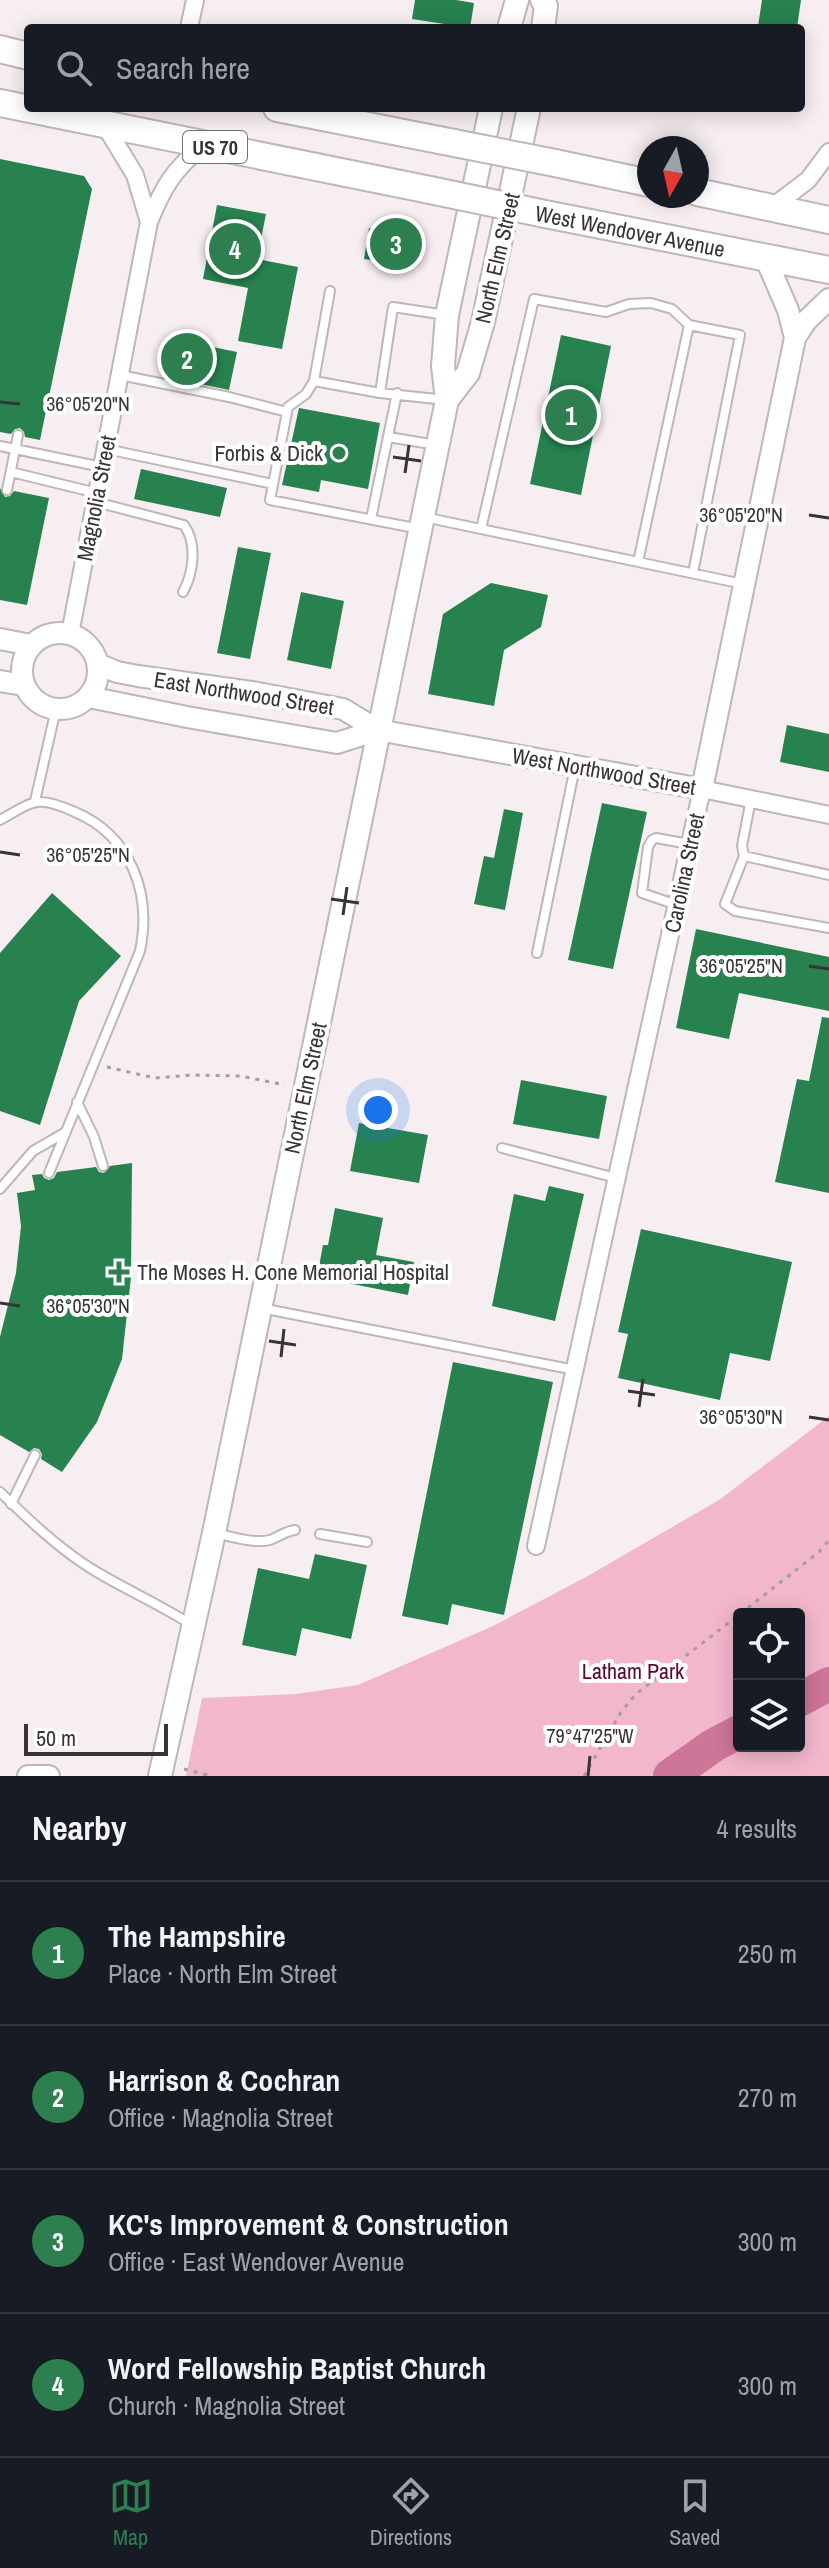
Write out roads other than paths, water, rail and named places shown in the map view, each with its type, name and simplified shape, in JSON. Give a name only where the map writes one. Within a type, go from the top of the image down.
[{"type":"highway","points":[[0,49],[24,55]]},
{"type":"highway","name":"US 70","points":[[0,103],[24,108]]},
{"type":"highway","name":"US 70","points":[[45,112],[203,145]]},
{"type":"highway","points":[[297,112],[637,180]]},
{"type":"highway","name":"West Wendover Avenue","points":[[203,145],[829,270]]},
{"type":"highway","points":[[709,195],[829,220]]},
{"type":"main road","points":[[510,24],[517,0]]},
{"type":"main road","points":[[542,0],[546,6],[544,24]]},
{"type":"main road","name":"North Elm Street","points":[[162,1770],[214,1533],[447,400],[443,366],[447,315],[490,112]]},
{"type":"main road","name":"North Elm Street","points":[[447,400],[468,373],[483,322],[528,112]]},
{"type":"street","points":[[190,24],[195,0]]},
{"type":"street","name":"Magnolia Street","points":[[104,124],[135,175],[149,222]]},
{"type":"street","name":"Magnolia Street","points":[[70,634],[149,222],[172,174],[203,145]]},
{"type":"street","points":[[771,208],[808,180],[829,152]]},
{"type":"street","name":"Carolina Street","points":[[765,257],[788,310],[795,338]]},
{"type":"street","name":"Carolina Street","points":[[536,1546],[690,845],[795,338],[806,321],[829,299]]},
{"type":"street","points":[[50,634],[70,634],[87,643],[98,664],[97,682],[89,697],[75,706],[56,709],[35,701],[24,685],[22,666],[31,645],[50,634]]},
{"type":"street","points":[[0,639],[31,645]]},
{"type":"street","name":"East Northwood Street","points":[[98,664],[138,676],[343,709],[378,730]]},
{"type":"street","points":[[0,681],[24,685]]},
{"type":"street","name":"East Northwood Street","points":[[89,697],[337,743],[378,730]]},
{"type":"street","name":"West Northwood Street","points":[[378,730],[829,815]]},
{"type":"street","points":[[28,1776],[49,1776]]},
{"type":"lane","points":[[330,291],[314,381],[306,394],[288,407],[270,500],[371,519],[481,529],[744,584]]},
{"type":"lane","points":[[481,529],[534,299],[606,312],[629,304],[651,303],[672,309],[689,325],[740,335],[693,573]]},
{"type":"lane","points":[[380,393],[393,307],[447,315]]},
{"type":"lane","points":[[638,562],[689,325]]},
{"type":"lane","points":[[120,375],[287,412]]},
{"type":"lane","points":[[314,381],[380,393],[447,400]]},
{"type":"lane","points":[[371,519],[397,393]]},
{"type":"lane","points":[[7,490],[18,435]]},
{"type":"lane","points":[[388,437],[438,445]]},
{"type":"lane","points":[[0,446],[102,467]]},
{"type":"lane","points":[[106,449],[273,484]]},
{"type":"lane","points":[[11,472],[184,525],[191,534],[193,552],[188,583],[183,592]]},
{"type":"lane","points":[[35,801],[56,709]]},
{"type":"lane","points":[[537,953],[575,766]]},
{"type":"lane","points":[[751,798],[742,846],[744,856],[725,904],[735,911],[829,928]]},
{"type":"lane","points":[[0,820],[35,801],[63,807],[89,818],[107,831],[128,856],[141,888],[144,931],[140,951],[49,1173]]},
{"type":"lane","points":[[677,905],[642,893],[648,847],[656,838],[690,845]]},
{"type":"lane","points":[[744,856],[829,875]]},
{"type":"lane","points":[[77,1102],[94,1137],[103,1166]]},
{"type":"lane","points":[[0,1189],[33,1151],[65,1133]]},
{"type":"lane","points":[[502,1148],[617,1178]]},
{"type":"lane","points":[[260,1308],[575,1370]]},
{"type":"lane","points":[[11,1504],[35,1455]]},
{"type":"lane","points":[[0,1492],[70,1554],[194,1626]]},
{"type":"lane","points":[[214,1533],[261,1541],[295,1530]]},
{"type":"lane","points":[[320,1534],[367,1542]]},
{"type":"waterway","points":[[805,1697],[829,1684]]},
{"type":"waterway","points":[[670,1776],[733,1735]]},
{"type":"place","name":"KC's Improvement & Construction","points":[[396,244]]},
{"type":"place","name":"Word Fellowship Baptist Church","points":[[235,249]]},
{"type":"place","name":"Harrison & Cochran","points":[[187,359]]},
{"type":"place","name":"The Hampshire","points":[[571,415]]},
{"type":"place","name":"Forbis & Dick","points":[[339,453]]},
{"type":"place","name":"The Moses H. Cone Memorial Hospital","points":[[119,1272]]},
{"type":"park label","name":"Latham Park","points":[[633,1671]]}]
